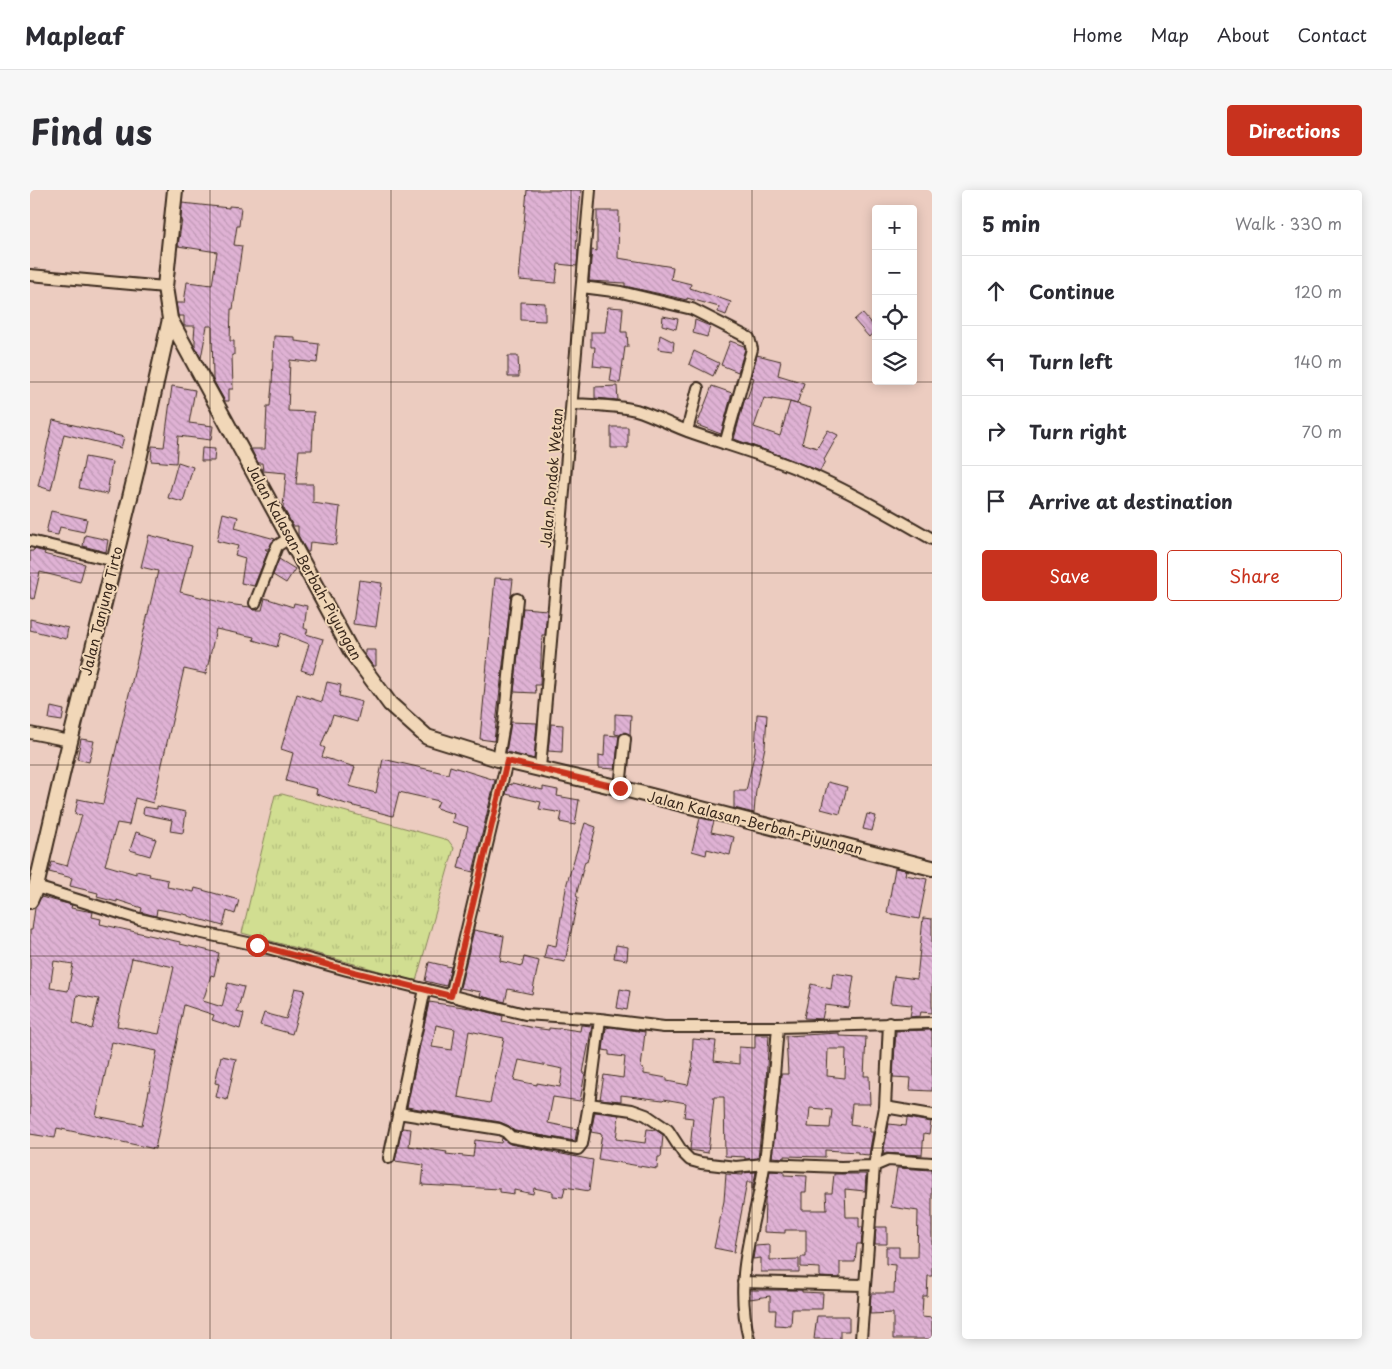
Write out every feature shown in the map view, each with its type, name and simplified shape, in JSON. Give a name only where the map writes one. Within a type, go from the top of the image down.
[{"type":"street","name":"Jalan Kalasan-Berbah-Piyungan","points":[[175,190],[165,287],[170,319],[351,651],[390,704],[427,737],[502,760],[620,788],[932,868]]},
{"type":"street","name":"Jalan Pondok Wetan","points":[[540,768],[590,190]]},
{"type":"street","points":[[30,275],[165,287]]},
{"type":"street","points":[[582,287],[621,292],[692,309],[749,338],[752,349],[725,444]]},
{"type":"street","name":"Jalan Tanjung Tirto","points":[[30,901],[36,886],[115,561],[170,319]]},
{"type":"street","points":[[164,352],[187,350]]},
{"type":"street","points":[[688,431],[698,388]]},
{"type":"street","points":[[572,404],[622,407],[638,411],[688,431],[771,459],[825,480],[869,502],[894,519],[932,540]]},
{"type":"street","points":[[255,603],[277,546],[289,538]]},
{"type":"street","points":[[30,541],[115,561]]},
{"type":"street","points":[[451,996],[502,760],[517,600]]},
{"type":"street","points":[[30,733],[70,741]]},
{"type":"street","points":[[620,788],[625,739]]},
{"type":"street","points":[[36,886],[140,919],[257,945],[346,970],[525,1014],[664,1026],[778,1027],[889,1023],[932,1024]]},
{"type":"street","points":[[389,1158],[425,989]]},
{"type":"street","points":[[398,1113],[499,1129],[511,1137],[578,1149],[583,1142],[600,1019]]},
{"type":"street","points":[[860,1339],[874,1166],[884,1107],[889,1023]]},
{"type":"street","points":[[749,1339],[744,1321],[743,1282],[745,1257],[764,1164],[778,1027]]},
{"type":"street","points":[[589,1104],[632,1110],[646,1115],[668,1130],[683,1153],[690,1160],[722,1166],[764,1164],[841,1167],[874,1166],[888,1160],[932,1162]]},
{"type":"street","points":[[884,1107],[932,1115]]},
{"type":"street","points":[[743,1282],[864,1285]]},
{"type":"green space","points":[[282,794],[448,840],[454,848],[416,981],[242,933],[275,795]]},
{"type":"building","points":[[527,190],[581,190],[576,249],[578,250],[577,266],[558,264],[556,283],[519,280]]},
{"type":"building","points":[[182,203],[229,208],[229,206],[241,207],[234,245],[242,246],[233,309],[231,309],[230,341],[234,341],[234,355],[232,355],[233,389],[229,389],[229,401],[225,401],[213,380],[212,326],[207,326],[201,358],[195,347],[195,326],[184,326],[184,316],[178,316],[176,303],[184,303],[187,282],[212,285],[217,252],[178,246]]},
{"type":"building","points":[[597,211],[619,211],[618,258],[673,267],[671,279],[691,284],[690,288],[731,302],[726,315],[718,312],[719,307],[687,298],[687,300],[625,286],[625,283],[589,281],[592,250],[597,251]]},
{"type":"building","points":[[521,302],[545,303],[545,321],[521,320]]},
{"type":"building","points":[[608,307],[623,308],[621,332],[627,332],[628,347],[625,347],[620,383],[610,381],[612,368],[593,366],[595,347],[591,347],[591,332],[605,332]]},
{"type":"building","points":[[862,313],[872,324],[872,334],[869,337],[854,320]]},
{"type":"building","points":[[663,316],[678,319],[676,329],[662,325]]},
{"type":"building","points":[[695,320],[710,326],[707,337],[693,333]]},
{"type":"building","points":[[660,335],[674,342],[673,351],[658,349]]},
{"type":"building","points":[[274,336],[295,337],[295,341],[319,344],[317,363],[290,360],[288,411],[314,412],[312,450],[299,450],[296,484],[313,484],[313,503],[340,507],[336,545],[310,542],[309,552],[307,552],[298,535],[298,526],[293,526],[283,507],[286,473],[263,471],[262,463],[258,463],[251,449],[265,449],[267,406],[270,406],[272,385]]},
{"type":"building","points":[[730,341],[744,346],[745,349],[738,372],[721,365]]},
{"type":"building","points":[[694,351],[719,363],[713,376],[689,364]]},
{"type":"building","points":[[757,355],[781,361],[778,375],[804,383],[797,404],[811,408],[802,443],[817,448],[828,430],[838,435],[820,471],[734,439],[745,398],[747,399],[754,378],[751,377]],"holes":[[[764,398],[790,402],[780,436],[754,427]]]},
{"type":"building","points":[[508,356],[518,356],[519,377],[508,377]]},
{"type":"building","points":[[172,386],[195,390],[189,423],[213,426],[211,440],[178,436],[176,463],[151,461],[152,446],[164,447]]},
{"type":"building","points":[[617,386],[618,400],[595,398],[595,387]]},
{"type":"building","points":[[712,386],[732,393],[721,434],[697,425]]},
{"type":"building","points":[[53,420],[124,437],[121,448],[64,434],[51,490],[38,486]]},
{"type":"building","points":[[611,427],[628,427],[628,448],[611,448]]},
{"type":"building","points":[[202,448],[215,449],[214,461],[201,461]]},
{"type":"building","points":[[85,457],[112,462],[107,494],[79,488]]},
{"type":"building","points":[[178,462],[193,467],[183,502],[168,498]]},
{"type":"building","points":[[51,511],[87,519],[84,532],[60,527],[58,535],[46,533]]},
{"type":"building","points":[[223,513],[238,517],[235,528],[275,539],[268,549],[265,549],[268,551],[254,586],[241,583],[245,558],[235,555],[238,546],[217,541]]},
{"type":"building","points":[[85,535],[108,540],[106,552],[83,546]]},
{"type":"building","points":[[149,535],[192,546],[180,592],[228,604],[250,607],[253,610],[262,610],[265,598],[293,607],[294,603],[307,606],[304,628],[308,630],[306,634],[323,639],[313,674],[301,670],[309,644],[281,633],[277,647],[253,640],[254,637],[216,629],[206,674],[184,669],[153,803],[135,798],[129,825],[117,823],[105,865],[136,874],[136,871],[150,874],[149,876],[168,880],[167,887],[194,892],[195,888],[239,900],[235,914],[227,911],[223,926],[188,915],[157,909],[156,916],[141,912],[142,908],[117,900],[117,902],[97,897],[98,893],[70,886],[72,878],[49,872],[52,862],[67,866],[82,815],[75,814],[78,799],[103,804],[158,571],[141,567]]},
{"type":"building","points":[[34,549],[45,552],[44,554],[47,555],[85,564],[80,582],[40,572],[34,599],[30,598],[30,551]]},
{"type":"building","points":[[279,559],[295,569],[286,583],[273,575]]},
{"type":"building","points":[[495,578],[513,579],[494,741],[480,739]]},
{"type":"building","points":[[359,580],[382,583],[376,627],[353,624]]},
{"type":"building","points":[[523,608],[547,610],[545,635],[542,635],[540,685],[535,685],[536,693],[514,692]]},
{"type":"building","points":[[30,619],[68,628],[66,639],[30,630]]},
{"type":"building","points":[[365,650],[376,650],[376,666],[373,666],[365,655]]},
{"type":"building","points":[[327,682],[341,685],[339,696],[362,702],[357,722],[333,715],[321,746],[325,748],[322,757],[355,767],[349,786],[376,793],[383,759],[448,774],[450,766],[495,780],[473,872],[458,868],[468,827],[452,822],[454,814],[436,808],[439,801],[399,792],[393,816],[346,804],[316,794],[317,789],[286,781],[293,753],[281,749],[297,694],[322,702]]},
{"type":"building","points":[[51,707],[64,710],[62,721],[49,719]]},
{"type":"building","points":[[615,714],[631,715],[630,735],[625,732],[620,735],[615,734]]},
{"type":"building","points":[[757,714],[767,715],[765,747],[756,790],[754,813],[734,808],[734,791],[746,791],[755,751]]},
{"type":"building","points":[[511,722],[537,723],[534,759],[506,752]]},
{"type":"building","points":[[551,724],[563,725],[562,752],[548,751]]},
{"type":"building","points":[[605,735],[619,736],[615,769],[599,768],[599,755],[604,756]]},
{"type":"building","points":[[81,739],[94,741],[89,762],[77,759]]},
{"type":"building","points":[[828,782],[847,787],[840,814],[821,809]]},
{"type":"building","points":[[512,783],[543,790],[543,787],[558,790],[557,796],[579,800],[575,825],[560,822],[562,813],[539,809],[541,802],[506,794],[509,784],[512,785]]},
{"type":"building","points":[[157,806],[186,812],[183,833],[170,831],[172,820],[143,814],[144,807],[157,809]]},
{"type":"building","points":[[867,814],[876,816],[872,831],[863,829]]},
{"type":"building","points":[[700,818],[714,821],[711,832],[734,837],[730,855],[707,849],[706,855],[692,851]]},
{"type":"building","points":[[585,823],[596,827],[576,896],[578,897],[565,962],[544,958],[547,944],[556,946],[567,883]]},
{"type":"building","points":[[136,832],[156,839],[150,856],[130,850]]},
{"type":"building","points":[[895,868],[906,870],[905,875],[927,879],[919,919],[887,913]]},
{"type":"building","points":[[41,897],[72,905],[71,908],[93,912],[92,917],[101,919],[100,924],[219,953],[214,976],[211,975],[203,1001],[222,1007],[228,983],[244,987],[237,1012],[244,1014],[240,1029],[212,1020],[214,1015],[184,1005],[155,1149],[57,1128],[55,1138],[30,1134],[30,930],[32,930],[35,908]],"holes":[[[132,958],[174,967],[159,1034],[117,1026]],[[54,961],[73,964],[68,991],[50,988]],[[77,995],[99,999],[92,1029],[73,1023]],[[112,1042],[157,1051],[142,1125],[96,1116]]]},
{"type":"building","points":[[923,918],[932,919],[932,1013],[921,1012],[920,1016],[910,1017],[912,1005],[890,1003],[894,976],[917,979]]},
{"type":"building","points":[[474,930],[504,936],[500,961],[522,966],[524,957],[539,961],[532,994],[508,989],[505,1002],[480,996],[481,992],[460,988]]},
{"type":"building","points":[[616,945],[628,947],[627,960],[614,958]]},
{"type":"building","points":[[429,962],[451,967],[446,986],[425,981]]},
{"type":"building","points":[[833,973],[854,976],[849,1008],[825,1005],[822,1019],[804,1018],[811,984],[831,989]]},
{"type":"building","points":[[295,988],[305,990],[292,1034],[260,1025],[264,1013],[286,1019]]},
{"type":"building","points":[[620,989],[630,991],[627,1010],[617,1008]]},
{"type":"building","points":[[429,1002],[477,1009],[503,1016],[502,1021],[534,1028],[549,1030],[549,1028],[559,1028],[580,1031],[581,1025],[592,1026],[580,1101],[553,1097],[548,1123],[577,1129],[575,1141],[514,1131],[509,1126],[500,1122],[407,1107]],"holes":[[[436,1025],[455,1029],[452,1050],[432,1047]],[[469,1031],[504,1038],[490,1103],[458,1097]],[[519,1060],[563,1069],[560,1087],[514,1080]]]},
{"type":"building","points":[[611,1027],[645,1032],[641,1068],[644,1069],[644,1074],[667,1078],[667,1081],[688,1085],[693,1064],[693,1039],[716,1041],[714,1061],[739,1064],[739,1047],[755,1048],[755,1035],[769,1035],[765,1097],[758,1158],[745,1159],[745,1157],[725,1156],[724,1097],[714,1097],[708,1153],[690,1150],[693,1118],[684,1117],[686,1103],[621,1095],[621,1101],[600,1099],[604,1075],[623,1078],[625,1057],[609,1055],[609,1051],[603,1050],[606,1028]]},
{"type":"building","points":[[932,1030],[932,1091],[910,1090],[911,1078],[893,1077],[896,1031]]},
{"type":"building","points":[[839,1033],[839,1036],[866,1037],[864,1076],[869,1076],[870,1104],[852,1104],[850,1125],[870,1128],[870,1132],[873,1132],[869,1155],[858,1154],[858,1152],[825,1150],[825,1157],[772,1157],[781,1074],[788,1074],[786,1036]],"holes":[[[828,1049],[846,1049],[845,1078],[827,1076]],[[810,1108],[832,1110],[830,1128],[808,1127]]]},
{"type":"building","points":[[221,1056],[236,1059],[227,1100],[216,1097],[219,1084],[215,1083]]},
{"type":"building","points":[[595,1112],[619,1115],[616,1139],[645,1143],[647,1129],[656,1130],[663,1135],[661,1157],[658,1157],[657,1169],[598,1159],[602,1134],[591,1132]]},
{"type":"building","points":[[907,1118],[931,1122],[929,1134],[924,1133],[922,1155],[883,1153],[889,1124],[906,1126]]},
{"type":"building","points":[[402,1128],[411,1129],[409,1146],[447,1152],[446,1154],[473,1157],[475,1140],[501,1143],[502,1138],[510,1144],[593,1160],[589,1191],[565,1187],[563,1197],[553,1196],[553,1192],[534,1188],[533,1194],[514,1190],[514,1194],[500,1192],[500,1189],[422,1185],[424,1165],[395,1161]]},
{"type":"building","points":[[897,1168],[932,1170],[932,1276],[928,1276],[927,1296],[923,1296],[922,1317],[932,1318],[932,1339],[893,1339],[893,1313],[870,1314],[871,1293],[894,1293],[895,1265],[886,1264],[886,1247],[899,1247],[899,1257],[917,1257],[918,1211],[891,1207]]},
{"type":"building","points":[[770,1171],[784,1172],[784,1175],[807,1176],[806,1192],[802,1192],[802,1210],[827,1210],[826,1193],[832,1193],[834,1174],[866,1174],[865,1191],[845,1189],[846,1217],[859,1217],[859,1227],[863,1227],[861,1244],[857,1244],[855,1262],[840,1262],[840,1278],[820,1277],[820,1268],[801,1267],[801,1257],[806,1257],[806,1230],[785,1230],[785,1233],[764,1232],[765,1200]]},
{"type":"building","points":[[756,1172],[752,1192],[752,1182],[747,1182],[734,1252],[714,1248],[724,1201],[726,1174],[743,1175],[743,1173]]},
{"type":"building","points":[[876,1227],[887,1227],[887,1244],[875,1244]]},
{"type":"building","points":[[770,1245],[770,1260],[799,1259],[799,1272],[761,1272],[761,1258],[753,1259],[755,1246]]},
{"type":"building","points":[[750,1290],[802,1290],[802,1292],[823,1293],[822,1309],[792,1309],[791,1326],[775,1325],[776,1310],[770,1310],[770,1296],[750,1299]]},
{"type":"building","points":[[817,1316],[849,1316],[849,1331],[840,1331],[840,1339],[814,1339]]},
{"type":"route","points":[[257,945],[346,970],[451,996],[507,761],[620,788]]}]
